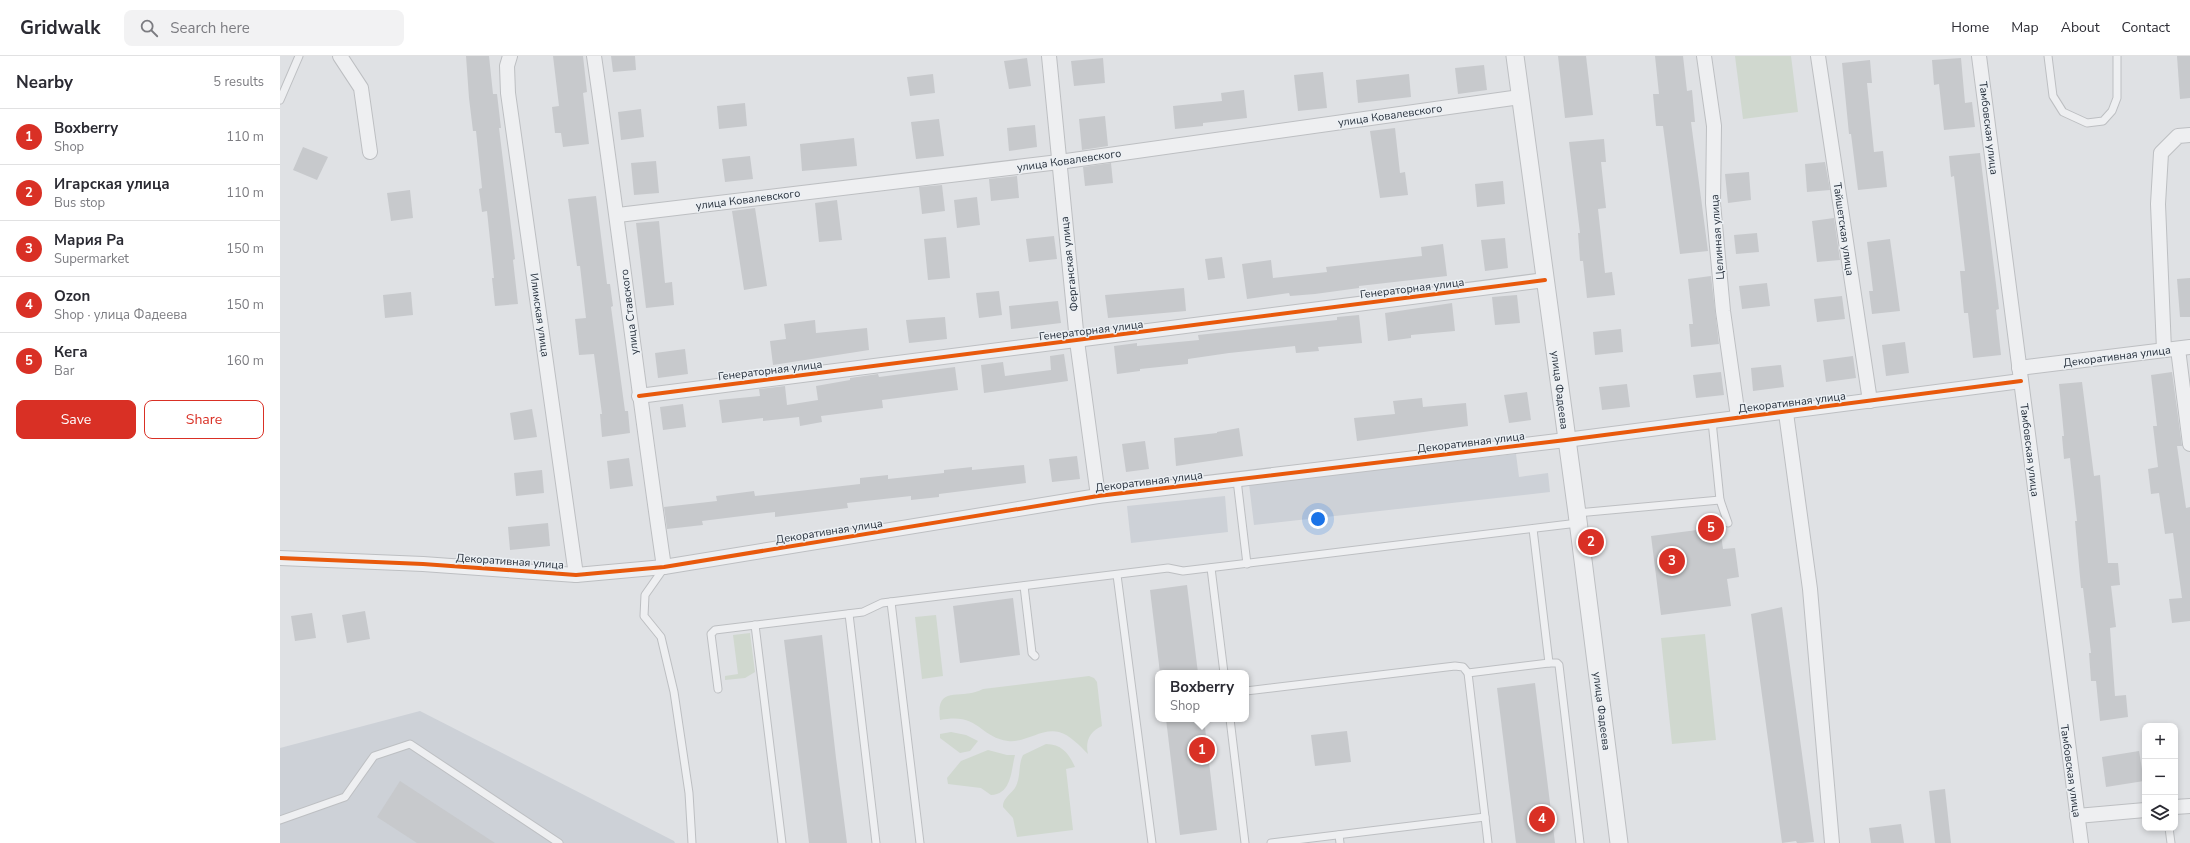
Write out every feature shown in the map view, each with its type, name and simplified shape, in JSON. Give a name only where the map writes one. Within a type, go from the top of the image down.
[{"type":"street","points":[[340,56],[361,88],[370,152]]},
{"type":"street","name":"Илимская улица","points":[[510,56],[507,66],[508,93],[576,575]]},
{"type":"street","name":"улица Ставского","points":[[594,56],[618,214],[639,396],[664,567]]},
{"type":"street","name":"Ферганская улица","points":[[1049,56],[1077,340],[1098,496]]},
{"type":"street","name":"улица Фадеева","points":[[1515,56],[1566,440],[1578,518],[1619,843]]},
{"type":"street","name":"Целинная улица","points":[[1704,56],[1714,126],[1713,203],[1722,296],[1738,417]]},
{"type":"street","name":"Тайшетская улица","points":[[1818,56],[1870,401]]},
{"type":"street","name":"Тамбовская улица","points":[[1979,56],[2081,843]]},
{"type":"street","name":"улица Ковалевского","points":[[618,214],[1059,162],[1520,97]]},
{"type":"street","points":[[2184,136],[2161,153],[2158,204],[2190,444]]},
{"type":"street","name":"Генераторная улица","points":[[639,396],[1545,280]]},
{"type":"street","name":"Декоративная улица","points":[[280,558],[423,564],[576,575],[664,567],[1098,496],[1566,440],[1738,417],[1786,413],[1870,401],[2177,348]]},
{"type":"street","points":[[1786,413],[1810,589],[1832,843]]},
{"type":"street","points":[[2178,807],[2190,806]]},
{"type":"street","points":[[2077,816],[2142,810]]},
{"type":"lane","points":[[280,100],[299,56]]},
{"type":"lane","points":[[2048,56],[2053,96],[2063,112],[2087,123],[2103,121],[2112,111],[2117,98],[2117,56]]},
{"type":"lane","points":[[1712,421],[1720,500],[1728,522]]},
{"type":"lane","points":[[1237,480],[1247,564]]},
{"type":"lane","points":[[718,689],[712,631],[849,614],[866,611],[877,604],[891,602],[1168,568],[1182,571],[1211,568],[1533,529],[1578,518],[1720,500]]},
{"type":"lane","points":[[1533,529],[1549,663]]},
{"type":"lane","points":[[664,567],[645,596],[644,616],[660,637],[674,692],[689,793],[692,843]]},
{"type":"lane","points":[[1211,568],[1224,670]]},
{"type":"lane","points":[[1117,575],[1152,843]]},
{"type":"lane","points":[[1024,586],[1032,653],[1035,656]]},
{"type":"lane","points":[[891,602],[920,843]]},
{"type":"lane","points":[[849,614],[876,843]]},
{"type":"lane","points":[[755,625],[782,843]]},
{"type":"lane","points":[[1468,673],[1549,663],[1557,663],[1559,666],[1580,843]]},
{"type":"lane","points":[[1249,691],[1455,666],[1463,667],[1468,673],[1488,843]]},
{"type":"lane","points":[[1230,722],[1245,843]]},
{"type":"lane","points":[[280,820],[346,797],[374,756],[410,744],[559,843]]},
{"type":"lane","points":[[1271,843],[1295,842],[1339,835],[1485,817]]},
{"type":"lane","points":[[2169,831],[2171,843]]},
{"type":"lane","points":[[1339,835],[1340,843]]},
{"type":"shaded area","points":[[1735,56],[1791,56],[1798,112],[1743,119]]},
{"type":"shaded area","points":[[1516,454],[1519,477],[1548,473],[1550,492],[1254,525],[1249,484]]},
{"type":"shaded area","points":[[1225,496],[1228,532],[1131,543],[1127,506]]},
{"type":"shaded area","points":[[936,615],[943,676],[922,679],[915,617]]},
{"type":"shaded area","points":[[750,633],[755,672],[745,678],[725,680],[725,676],[738,674],[733,635]]},
{"type":"shaded area","points":[[1705,634],[1716,740],[1672,744],[1661,638]]},
{"type":"shaded area","points":[[1089,676],[1094,678],[1097,682],[1102,726],[1094,731],[1089,737],[1087,745],[1088,754],[1071,738],[1059,732],[1046,732],[1021,740],[1008,741],[998,739],[971,722],[963,719],[953,718],[940,720],[942,701],[951,695],[966,694],[983,689]]},
{"type":"shaded area","points":[[420,711],[674,841],[675,843],[280,843],[280,748]]},
{"type":"shaded area","points":[[951,732],[966,735],[978,741],[970,751],[960,753],[940,738],[940,734]]},
{"type":"shaded area","points":[[1046,744],[1052,744],[1061,748],[1070,758],[1075,767],[1066,769],[1073,830],[1017,837],[1013,818],[1003,807],[1003,804],[1016,786],[1023,755]]},
{"type":"shaded area","points":[[988,750],[1007,755],[1015,755],[1007,786],[1003,790],[998,794],[991,795],[981,788],[948,784],[947,778],[961,761]]},
{"type":"building","points":[[466,56],[489,56],[493,94],[497,94],[501,128],[499,128],[515,259],[513,260],[518,304],[495,306],[492,278],[494,278],[487,211],[482,212],[479,189],[482,188],[476,131],[473,131],[469,98]]},
{"type":"building","points":[[553,56],[583,56],[587,92],[583,93],[589,144],[563,147],[561,133],[555,133],[552,107],[559,106]]},
{"type":"building","points":[[611,56],[635,56],[636,70],[613,72]]},
{"type":"building","points":[[1558,56],[1586,56],[1593,115],[1565,118]]},
{"type":"building","points":[[1655,56],[1683,56],[1687,91],[1692,90],[1695,122],[1691,122],[1708,251],[1680,254],[1663,126],[1656,126],[1653,94],[1659,94]]},
{"type":"building","points":[[2177,56],[2190,56],[2190,98],[2180,99]]},
{"type":"building","points":[[1027,58],[1031,86],[1009,89],[1004,61]]},
{"type":"building","points":[[1103,58],[1105,83],[1074,86],[1071,61]]},
{"type":"building","points":[[1961,58],[1965,103],[1972,102],[1975,127],[1944,130],[1939,84],[1934,85],[1932,60]]},
{"type":"building","points":[[1870,60],[1872,83],[1867,83],[1874,152],[1883,151],[1887,187],[1858,190],[1851,134],[1849,134],[1842,63]]},
{"type":"building","points":[[1484,65],[1487,90],[1458,94],[1455,68]]},
{"type":"building","points":[[1323,72],[1327,108],[1298,111],[1294,75]]},
{"type":"building","points":[[933,74],[935,93],[910,96],[907,77]]},
{"type":"building","points":[[1409,74],[1411,97],[1358,103],[1356,80]]},
{"type":"building","points":[[1244,90],[1247,118],[1203,123],[1203,126],[1175,129],[1173,106],[1222,101],[1221,93]]},
{"type":"building","points":[[745,103],[747,126],[719,129],[717,106]]},
{"type":"building","points":[[641,109],[644,137],[621,140],[618,112]]},
{"type":"building","points":[[1105,116],[1108,146],[1082,150],[1079,119]]},
{"type":"building","points":[[939,119],[944,156],[916,159],[911,122]]},
{"type":"building","points":[[1035,125],[1037,147],[1009,151],[1007,128]]},
{"type":"building","points":[[1395,128],[1400,173],[1405,172],[1408,195],[1380,198],[1370,131]]},
{"type":"building","points":[[854,138],[857,166],[802,171],[800,144]]},
{"type":"building","points":[[1604,139],[1606,162],[1601,162],[1606,208],[1598,209],[1605,273],[1612,272],[1615,295],[1587,298],[1583,261],[1580,261],[1578,233],[1580,233],[1569,142]]},
{"type":"building","points":[[303,147],[328,157],[317,180],[293,170]]},
{"type":"building","points":[[1980,153],[1999,309],[1996,310],[2001,355],[1973,358],[1968,313],[1964,313],[1960,271],[1965,271],[1954,176],[1951,177],[1949,156]]},
{"type":"building","points":[[750,156],[753,179],[725,182],[722,159]]},
{"type":"building","points":[[656,161],[659,193],[634,195],[631,163]]},
{"type":"building","points":[[1825,162],[1830,190],[1807,192],[1805,164]]},
{"type":"building","points":[[1111,163],[1113,183],[1085,186],[1083,167]]},
{"type":"building","points":[[1749,172],[1751,200],[1728,203],[1725,174]]},
{"type":"building","points":[[1017,176],[1019,198],[991,201],[989,179]]},
{"type":"building","points":[[1503,181],[1505,204],[1477,207],[1475,184]]},
{"type":"building","points":[[942,185],[945,211],[922,214],[919,187]]},
{"type":"building","points":[[410,190],[413,218],[391,221],[387,193]]},
{"type":"building","points":[[596,196],[607,284],[610,284],[613,306],[611,307],[625,411],[628,411],[630,433],[602,437],[600,414],[602,414],[594,354],[579,355],[575,319],[586,318],[580,266],[577,266],[568,199]]},
{"type":"building","points":[[977,197],[980,225],[957,228],[954,200]]},
{"type":"building","points":[[837,200],[842,240],[819,242],[815,203]]},
{"type":"building","points":[[755,208],[767,286],[744,290],[732,211]]},
{"type":"building","points":[[1834,218],[1840,260],[1817,262],[1812,221]]},
{"type":"building","points":[[659,221],[665,283],[672,282],[674,305],[646,308],[636,223]]},
{"type":"building","points":[[1757,233],[1759,252],[1736,254],[1734,235]]},
{"type":"building","points":[[1054,236],[1057,259],[1029,262],[1026,239]]},
{"type":"building","points":[[946,237],[950,278],[928,280],[924,239]]},
{"type":"building","points":[[1505,238],[1508,268],[1485,271],[1481,240]]},
{"type":"building","points":[[1890,239],[1900,311],[1872,314],[1869,291],[1873,291],[1867,242]]},
{"type":"building","points":[[1443,244],[1447,276],[1359,286],[1359,288],[1315,294],[1290,296],[1289,293],[1247,299],[1242,264],[1271,260],[1273,278],[1327,272],[1326,267],[1422,256],[1421,247]]},
{"type":"building","points":[[1222,257],[1225,278],[1208,280],[1205,259]]},
{"type":"building","points":[[1711,276],[1719,344],[1691,347],[1689,324],[1693,324],[1688,279]]},
{"type":"building","points":[[2190,278],[2190,317],[2180,317],[2177,279]]},
{"type":"building","points":[[1767,283],[1770,306],[1742,309],[1739,286]]},
{"type":"building","points":[[1184,288],[1186,311],[1108,318],[1105,295]]},
{"type":"building","points":[[999,291],[1002,315],[979,318],[976,293]]},
{"type":"building","points":[[411,292],[413,315],[385,318],[383,295]]},
{"type":"building","points":[[1517,295],[1520,323],[1495,325],[1492,297]]},
{"type":"building","points":[[1842,296],[1845,319],[1817,322],[1814,299]]},
{"type":"building","points":[[1058,301],[1061,323],[1011,329],[1009,306]]},
{"type":"building","points":[[1452,303],[1455,331],[1411,335],[1411,338],[1388,341],[1385,313]]},
{"type":"building","points":[[1359,315],[1362,343],[1318,347],[1319,351],[1296,353],[1295,346],[1229,353],[1188,359],[1188,364],[1140,369],[1140,371],[1117,374],[1114,346],[1137,343],[1137,346],[1199,340],[1198,335],[1337,320],[1337,317]]},
{"type":"building","points":[[945,317],[947,339],[909,343],[906,320]]},
{"type":"building","points":[[815,320],[816,333],[867,328],[869,350],[773,365],[770,341],[786,339],[784,324]]},
{"type":"building","points":[[1621,329],[1623,352],[1595,355],[1593,332]]},
{"type":"building","points":[[1905,342],[1909,373],[1886,376],[1882,345]]},
{"type":"building","points":[[685,349],[688,374],[658,378],[655,353]]},
{"type":"building","points":[[1064,354],[1068,381],[984,393],[981,365],[1003,362],[1005,376],[1051,370],[1050,356]]},
{"type":"building","points":[[1853,356],[1856,378],[1826,382],[1823,360]]},
{"type":"building","points":[[1781,365],[1784,387],[1753,391],[1751,368]]},
{"type":"building","points":[[955,367],[958,390],[882,400],[883,408],[821,416],[822,422],[800,426],[799,417],[763,421],[763,418],[722,423],[719,400],[760,396],[759,389],[785,386],[787,405],[818,400],[816,386],[850,380],[850,378],[878,374],[879,377]]},
{"type":"building","points":[[1721,372],[1724,395],[1696,398],[1693,375]]},
{"type":"building","points":[[2172,372],[2182,446],[2177,446],[2186,508],[2190,507],[2190,621],[2172,623],[2169,599],[2182,598],[2173,533],[2165,534],[2159,493],[2151,494],[2148,469],[2158,467],[2153,426],[2157,426],[2151,375]]},
{"type":"building","points":[[2082,382],[2094,476],[2100,475],[2108,563],[2118,563],[2120,585],[2111,586],[2116,627],[2110,628],[2115,696],[2126,695],[2128,717],[2100,721],[2096,681],[2091,681],[2089,653],[2091,653],[2083,588],[2081,588],[2075,521],[2077,521],[2070,458],[2064,459],[2062,436],[2064,436],[2059,384]]},
{"type":"building","points":[[1627,384],[1630,407],[1602,410],[1599,387]]},
{"type":"building","points":[[1527,392],[1531,420],[1509,423],[1504,395]]},
{"type":"building","points":[[1422,398],[1423,407],[1466,403],[1468,426],[1357,441],[1354,418],[1395,414],[1393,401]]},
{"type":"building","points":[[683,404],[686,427],[663,430],[660,407]]},
{"type":"building","points":[[532,409],[537,437],[514,440],[510,413]]},
{"type":"building","points":[[1239,428],[1243,456],[1176,466],[1174,438],[1217,433]]},
{"type":"building","points":[[1145,441],[1149,469],[1126,472],[1122,444]]},
{"type":"building","points":[[1077,456],[1080,479],[1052,482],[1049,459]]},
{"type":"building","points":[[629,458],[633,486],[610,489],[607,461]]},
{"type":"building","points":[[1024,465],[1026,483],[939,494],[939,497],[911,500],[911,496],[847,503],[848,508],[775,517],[775,512],[702,521],[703,525],[667,529],[664,507],[717,501],[716,496],[754,491],[755,496],[860,484],[860,478],[888,475],[888,479],[944,473],[944,470],[972,467],[972,470]]},
{"type":"building","points":[[542,470],[544,493],[516,496],[514,473]]},
{"type":"building","points":[[548,523],[550,546],[510,550],[508,527]]},
{"type":"building","points":[[1720,527],[1723,549],[1735,548],[1739,577],[1727,579],[1731,606],[1661,615],[1651,536]]},
{"type":"building","points":[[1187,585],[1198,670],[1160,670],[1150,590]]},
{"type":"building","points":[[1013,598],[1020,655],[960,663],[953,606]]},
{"type":"building","points":[[1782,607],[1814,842],[1797,843],[1796,841],[1782,843],[1751,614]]},
{"type":"building","points":[[365,611],[370,639],[347,643],[342,615]]},
{"type":"building","points":[[312,613],[316,638],[295,641],[291,616]]},
{"type":"building","points":[[822,635],[847,843],[809,843],[784,640]]},
{"type":"building","points":[[1535,683],[1555,843],[1516,843],[1497,688]]},
{"type":"building","points":[[1166,722],[1204,722],[1217,830],[1180,835]]},
{"type":"building","points":[[1347,731],[1351,762],[1315,766],[1311,735]]},
{"type":"building","points":[[2139,751],[2142,769],[2142,781],[2106,787],[2102,757]]},
{"type":"building","points":[[400,781],[495,843],[417,843],[377,817]]},
{"type":"building","points":[[1945,789],[1951,843],[1935,843],[1929,791]]},
{"type":"building","points":[[1901,824],[1904,843],[1871,843],[1869,828]]},
{"type":"cycle path","points":[[639,396],[1545,280]]},
{"type":"cycle path","points":[[280,558],[423,564],[576,575],[664,567],[1098,496],[1566,440],[2021,381]]},
{"type":"place","name":"Кега","points":[[1711,528]]},
{"type":"place","name":"Игарская улица","points":[[1591,542]]},
{"type":"place","name":"Мария Ра","points":[[1672,561]]},
{"type":"place","name":"Boxberry","points":[[1202,750]]},
{"type":"place","name":"Ozon","points":[[1542,819]]}]
